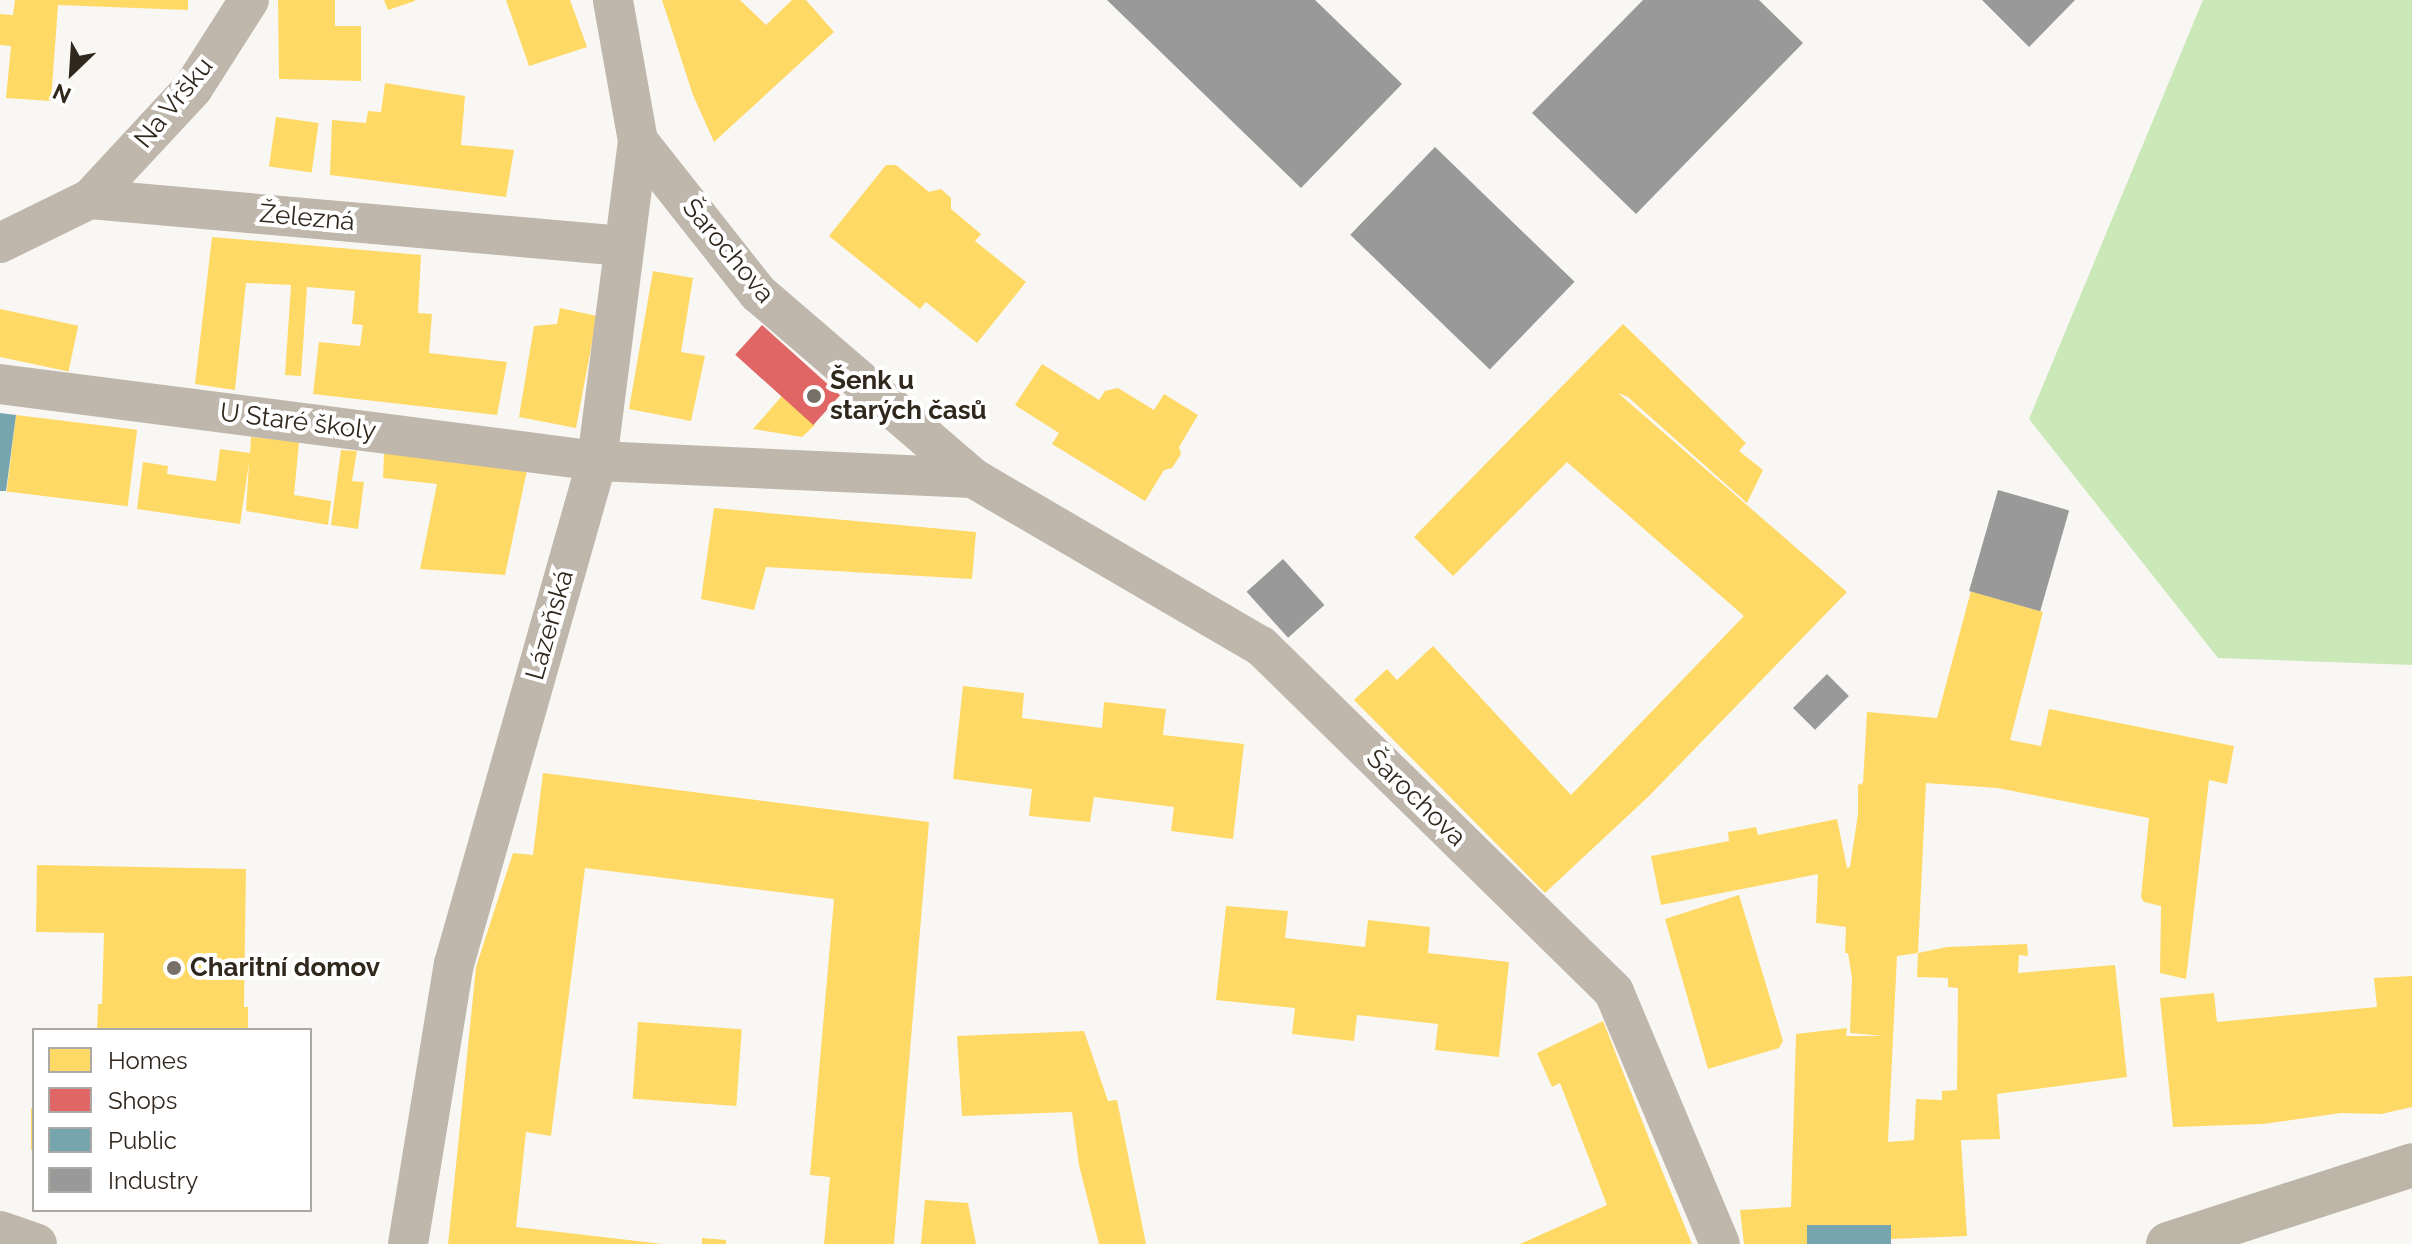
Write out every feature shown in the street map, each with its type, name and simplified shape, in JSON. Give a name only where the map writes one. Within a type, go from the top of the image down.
[{"type":"main road","points":[[2168,1244],[2412,1165]]},
{"type":"street","name":"Na Vršku","points":[[90,199],[193,88],[249,0]]},
{"type":"street","name":"Lázeňská","points":[[408,1244],[454,964],[597,461],[638,141],[613,0]]},
{"type":"street","name":"Šarochova","points":[[638,141],[758,293],[973,478],[1261,646],[1614,992],[1720,1244]]},
{"type":"street","points":[[0,243],[90,199]]},
{"type":"street","name":"Železná","points":[[90,199],[623,246]]},
{"type":"street","name":"U Staré školy","points":[[0,384],[597,461]]},
{"type":"street","name":"Šarochova","points":[[597,461],[973,478]]},
{"type":"street","points":[[0,1231],[37,1244]]},
{"type":"green space","points":[[2203,0],[2412,0],[2412,665],[2218,658],[2029,419]]},
{"type":"building: Homes","points":[[15,0],[188,0],[188,10],[58,5],[51,101],[6,98],[11,46],[0,45],[0,14],[13,15]]},
{"type":"building: Homes","points":[[278,0],[335,0],[335,26],[361,26],[361,81],[279,79]]},
{"type":"building: Homes","points":[[384,0],[415,0],[415,1],[388,10]]},
{"type":"building: Homes","points":[[506,0],[570,0],[587,47],[529,66]]},
{"type":"building: Homes","points":[[662,0],[740,0],[766,25],[792,0],[806,0],[834,32],[714,142],[693,95]]},
{"type":"building: Homes","points":[[385,83],[465,96],[461,145],[514,150],[506,197],[330,175],[332,120],[366,123],[368,111],[381,112]]},
{"type":"building: Homes","points":[[276,117],[319,123],[312,172],[269,167]]},
{"type":"building: Homes","points":[[886,165],[896,165],[929,192],[941,189],[951,198],[951,209],[981,234],[975,241],[1026,282],[977,343],[926,302],[920,309],[829,236]]},
{"type":"building: Homes","points":[[212,237],[421,255],[418,313],[432,314],[429,353],[507,362],[497,415],[313,394],[319,342],[360,346],[363,325],[352,324],[355,291],[307,287],[301,376],[285,375],[291,285],[246,283],[235,390],[195,384]]},
{"type":"building: Homes","points":[[653,271],[693,278],[681,352],[705,356],[691,421],[629,409]]},
{"type":"building: Homes","points":[[560,308],[597,316],[576,428],[519,417],[534,326],[557,324]]},
{"type":"building: Homes","points":[[0,309],[78,326],[68,372],[0,357]]},
{"type":"building: Homes","points":[[1623,324],[1746,443],[1739,451],[1763,470],[1747,503],[1628,397],[1618,393],[1847,592],[1649,796],[1545,893],[1354,700],[1387,669],[1397,680],[1433,646],[1571,795],[1744,616],[1567,462],[1453,576],[1414,537]]},
{"type":"building: Homes","points":[[1042,364],[1099,400],[1105,391],[1118,388],[1154,410],[1164,394],[1198,415],[1179,447],[1181,454],[1172,468],[1164,470],[1145,501],[1052,444],[1059,433],[1015,405]]},
{"type":"building: Homes","points":[[782,396],[815,425],[802,437],[753,429]]},
{"type":"building: Homes","points":[[16,415],[137,430],[128,506],[7,491]]},
{"type":"building: Homes","points":[[251,437],[299,442],[294,495],[331,501],[328,525],[246,511],[249,463],[240,524],[137,509],[143,462],[168,466],[167,474],[216,481],[220,449],[250,453]]},
{"type":"building: Homes","points":[[341,450],[357,451],[352,481],[364,482],[358,529],[331,525]]},
{"type":"building: Homes","points":[[384,453],[527,470],[505,575],[420,569],[437,484],[383,478]]},
{"type":"building: Homes","points":[[714,508],[976,532],[972,579],[766,567],[754,610],[701,599]]},
{"type":"building: Homes","points":[[1971,591],[2043,612],[2010,740],[2041,746],[2049,709],[2234,746],[2227,784],[2209,780],[2186,979],[2160,973],[2161,906],[2144,902],[2141,897],[2149,818],[1998,788],[1926,783],[1918,953],[1947,947],[2027,944],[2028,956],[2019,955],[2018,973],[2115,965],[2127,1077],[1997,1094],[2000,1139],[1961,1140],[1967,1236],[1890,1239],[1891,1225],[1807,1225],[1807,1244],[1744,1244],[1740,1210],[1791,1207],[1796,1034],[1847,1028],[1846,1036],[1884,1036],[1850,1033],[1852,978],[1848,953],[1845,953],[1846,927],[1816,923],[1818,874],[1661,905],[1651,856],[1729,841],[1728,832],[1756,827],[1758,835],[1837,819],[1847,868],[1850,867],[1858,814],[1858,785],[1863,783],[1867,712],[1937,718]],"holes":[[[1918,953],[1917,977],[1948,978],[1948,987],[1958,988],[1957,1090],[1942,1091],[1942,1100],[1916,1099],[1914,1140],[1888,1142],[1897,956]]]},
{"type":"building: Homes","points":[[963,686],[1024,693],[1022,718],[1102,728],[1104,702],[1166,709],[1163,735],[1244,744],[1233,839],[1171,831],[1174,807],[1094,797],[1090,822],[1029,816],[1032,789],[953,779]]},
{"type":"building: Homes","points":[[543,773],[929,822],[894,1244],[824,1244],[830,1177],[810,1175],[834,899],[585,868],[551,1136],[526,1132],[516,1227],[663,1244],[448,1244],[476,967],[513,853],[533,855]]},
{"type":"building: Homes","name":"Charitní domov","points":[[37,865],[246,869],[244,1007],[248,1007],[248,1028],[97,1028],[98,1004],[102,1004],[104,933],[36,932]]},
{"type":"building: Homes","points":[[1739,895],[1783,1041],[1779,1048],[1708,1069],[1665,919]]},
{"type":"building: Homes","points":[[1226,906],[1288,911],[1285,938],[1365,947],[1368,920],[1430,927],[1428,953],[1509,962],[1499,1057],[1435,1050],[1438,1024],[1357,1015],[1354,1041],[1292,1034],[1295,1008],[1216,1000]]},
{"type":"building: Homes","points":[[2412,976],[2412,1107],[2381,1114],[2341,1113],[2263,1124],[2173,1127],[2160,998],[2214,993],[2217,1022],[2377,1007],[2374,978]]},
{"type":"building: Homes","points":[[1603,1021],[1692,1244],[1520,1244],[1607,1205],[1560,1083],[1552,1087],[1537,1053]]},
{"type":"building: Homes","points":[[638,1022],[742,1029],[736,1106],[633,1099]]},
{"type":"building: Homes","points":[[1084,1031],[1108,1101],[1117,1100],[1146,1244],[1099,1244],[1079,1165],[1072,1112],[962,1116],[957,1036]]},
{"type":"building: Homes","points":[[31,1108],[32,1108],[32,1150]]},
{"type":"building: Homes","points":[[925,1200],[968,1203],[976,1244],[921,1244]]},
{"type":"building: Homes","points":[[702,1238],[726,1240],[726,1244],[702,1244]]},
{"type":"building: Shops","points":[[762,325],[840,395],[813,425],[735,355]]},
{"type":"building: Public","points":[[0,413],[16,415],[6,491],[0,491]]},
{"type":"building: Public","points":[[1807,1225],[1891,1225],[1891,1244],[1807,1244]]},
{"type":"building: Industry","points":[[1107,0],[1315,0],[1402,84],[1301,188]]},
{"type":"building: Industry","points":[[1643,0],[1759,0],[1803,43],[1636,214],[1532,113]]},
{"type":"building: Industry","points":[[1982,0],[2075,0],[2029,47]]},
{"type":"building: Industry","points":[[1435,147],[1575,282],[1490,370],[1350,235]]},
{"type":"building: Industry","points":[[1998,490],[2069,510],[2040,611],[1969,591]]},
{"type":"building: Industry","points":[[1283,559],[1324,605],[1288,638],[1247,592]]},
{"type":"building: Industry","points":[[1827,674],[1849,696],[1815,730],[1793,708]]},
{"type":"place","name":"Šenk u starých časů","points":[[814,396]]},
{"type":"place","name":"Charitní domov","points":[[174,968]]}]
